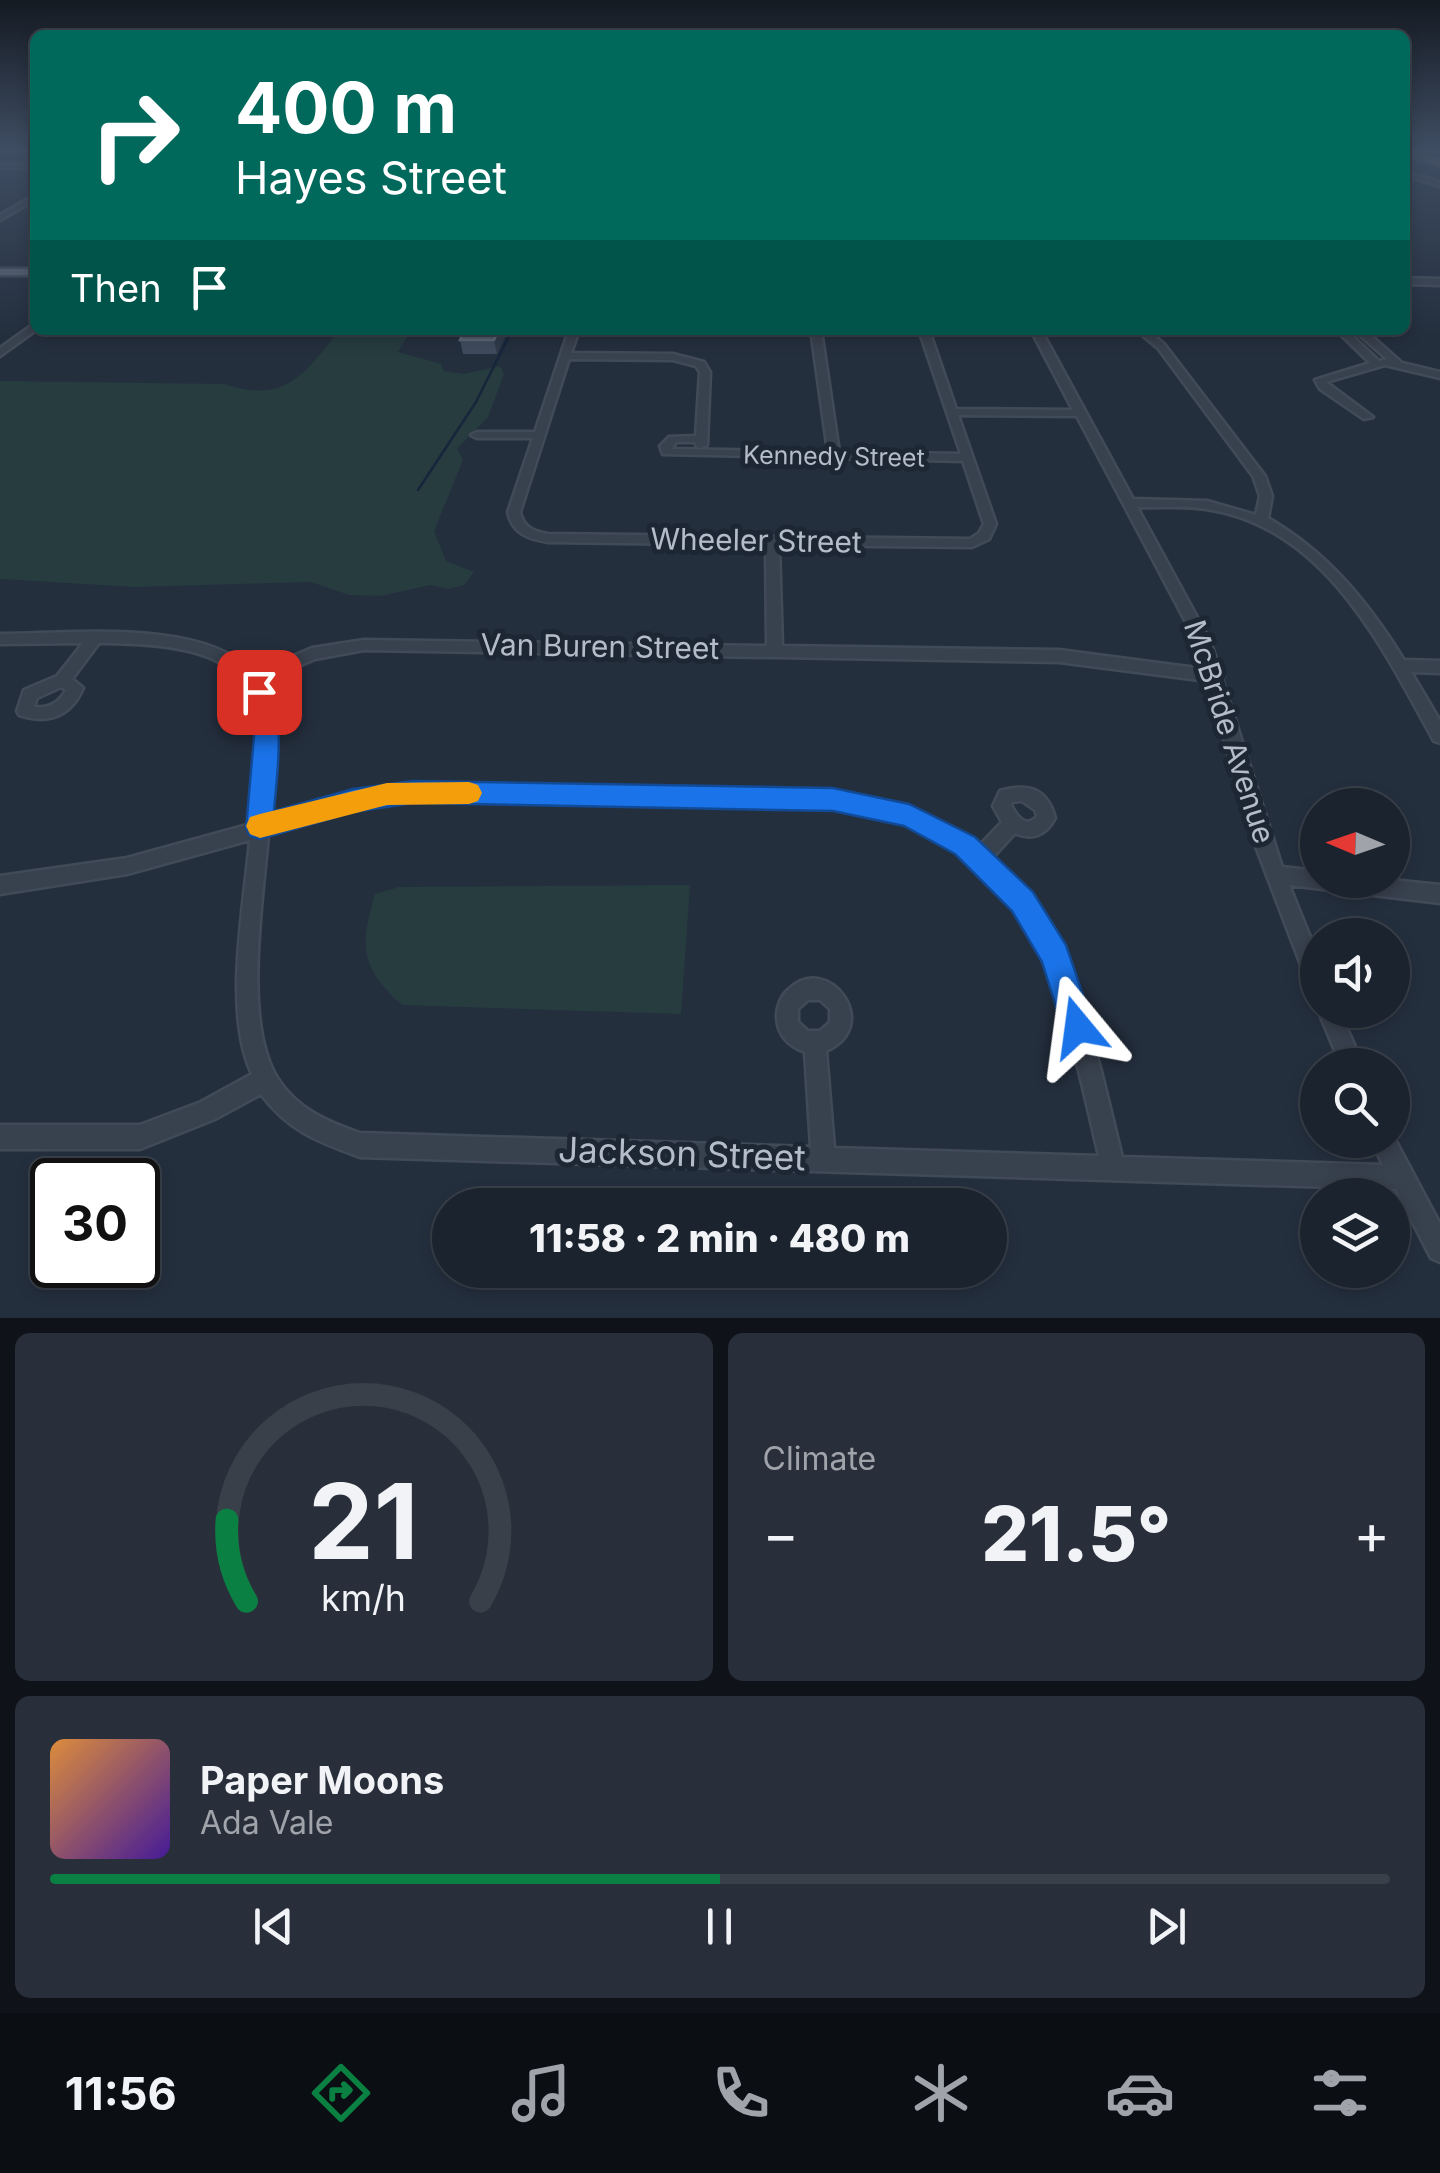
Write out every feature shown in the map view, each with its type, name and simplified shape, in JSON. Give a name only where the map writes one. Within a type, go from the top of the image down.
[{"type":"main road","points":[[0,272],[30,272]]},
{"type":"street","points":[[1410,281],[1440,282]]},
{"type":"street","points":[[0,353],[30,330]]},
{"type":"street","points":[[477,435],[541,436],[572,335]]},
{"type":"street","points":[[817,335],[834,456]]},
{"type":"street","points":[[926,335],[966,458]]},
{"type":"street","name":"McBride Avenue","points":[[1039,335],[1187,605],[1216,676],[1276,875],[1300,937]]},
{"type":"street","points":[[1148,335],[1162,346],[1259,476],[1266,496],[1262,520]]},
{"type":"street","points":[[1347,335],[1380,364]]},
{"type":"street","points":[[1364,335],[1398,364]]},
{"type":"street","points":[[566,356],[673,357],[696,362],[705,372],[702,439],[701,454],[675,454],[668,452],[666,446],[673,438],[702,439]]},
{"type":"street","points":[[1368,416],[1324,388],[1320,380],[1380,364],[1440,374]]},
{"type":"street","points":[[952,412],[1080,413]]},
{"type":"street","name":"Wheeler Street","points":[[541,436],[514,512],[517,523],[527,533],[548,538],[958,544],[984,536],[990,524],[966,458]]},
{"type":"street","name":"Kennedy Street","points":[[701,454],[966,458]]},
{"type":"street","points":[[1132,503],[1206,505],[1262,520],[1292,536],[1324,562],[1399,666],[1440,736]]},
{"type":"street","points":[[772,542],[776,650]]},
{"type":"street","points":[[0,640],[194,647],[230,660],[252,680],[267,725],[247,999],[250,1044],[264,1080],[207,1112],[140,1137],[0,1136]]},
{"type":"street","points":[[62,680],[93,641]]},
{"type":"street","name":"Van Buren Street","points":[[252,680],[312,654],[364,645],[1060,656],[1216,676]]},
{"type":"street","points":[[1399,666],[1440,667]]},
{"type":"street","points":[[0,885],[128,866],[353,800],[413,792],[833,800],[909,816],[980,857],[1022,901],[1055,956],[1113,1166]]},
{"type":"street","points":[[980,857],[1012,824]]},
{"type":"street","points":[[1276,875],[1300,878]]},
{"type":"street","points":[[1410,891],[1440,894]]},
{"type":"street","points":[[815,1044],[823,1158]]},
{"type":"street","name":"Jackson Street","points":[[264,1080],[304,1122],[330,1137],[360,1144],[1401,1177]]},
{"type":"street","points":[[1392,1158],[1440,1249]]},
{"type":"green space","points":[[335,335],[408,335],[398,352],[441,364],[444,371],[464,374],[500,366],[504,374],[488,417],[457,449],[463,460],[434,531],[446,561],[474,572],[464,585],[448,589],[430,585],[381,596],[349,595],[311,582],[134,587],[0,579],[0,381],[225,384],[264,390],[292,381]]},
{"type":"green space","points":[[690,885],[681,1014],[402,1005],[378,980],[367,956],[367,928],[375,894],[399,887]]},
{"type":"building","points":[[462,335],[496,335],[494,340],[460,340]]},
{"type":"waterway","points":[[418,490],[476,402],[510,335]]},
{"type":"slow traffic","points":[[260,826],[387,794],[469,793]]},
{"type":"route","points":[[259,692],[267,725],[260,828],[353,800],[413,792],[833,800],[874,805],[909,816],[945,833],[980,857],[1022,901],[1055,956],[1078,1027]]}]
